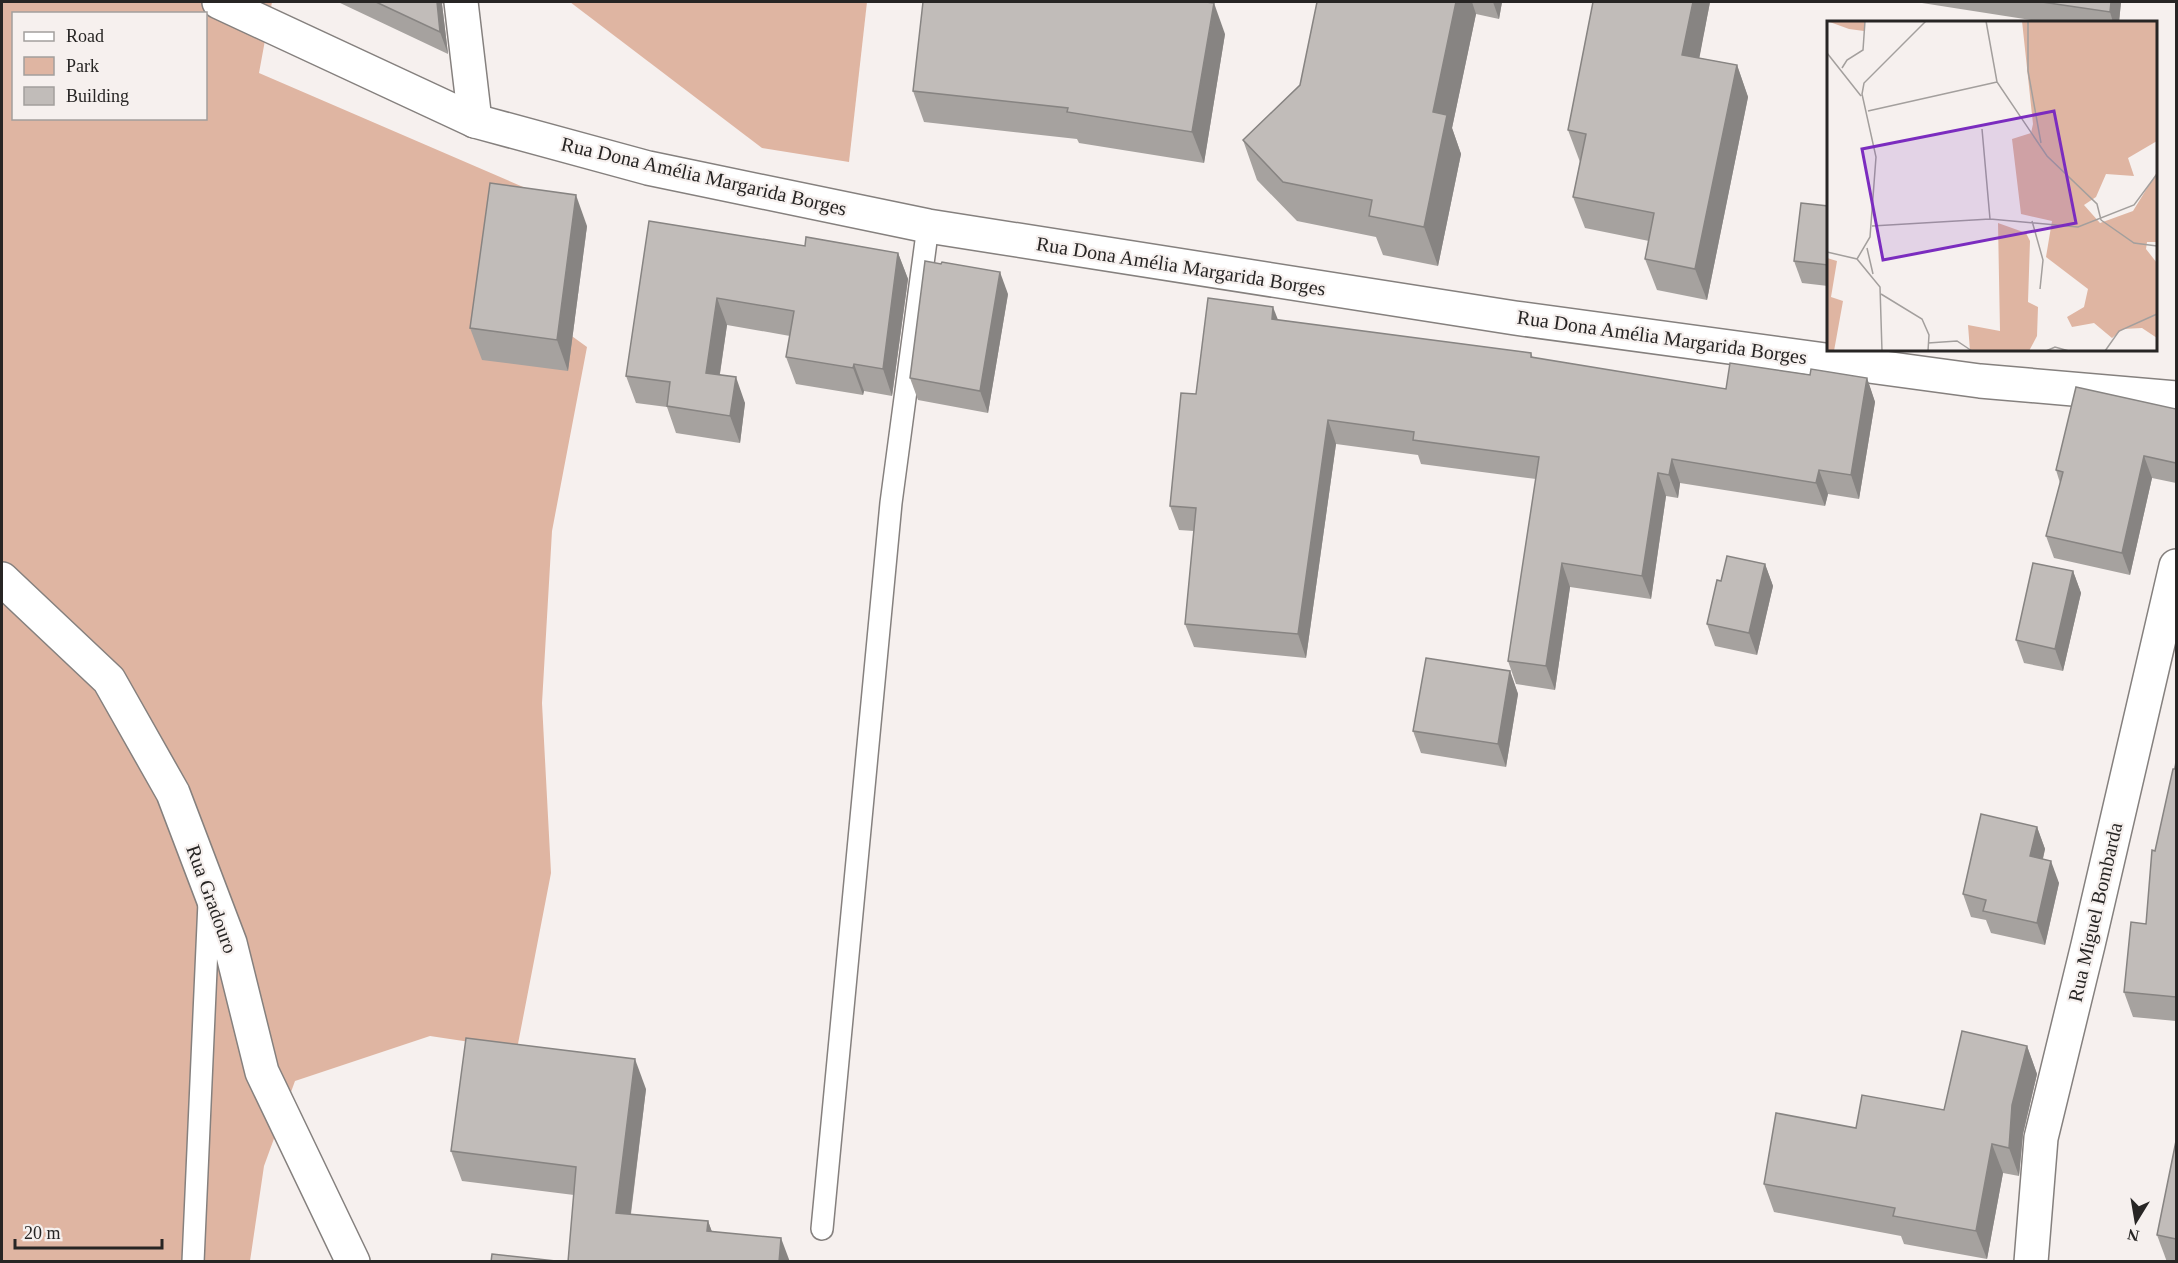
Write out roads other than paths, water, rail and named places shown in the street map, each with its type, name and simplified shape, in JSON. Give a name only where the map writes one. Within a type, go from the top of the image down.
[{"type":"street","name":"Rua Dona Amélia Margarida Borges","points":[[219,2],[475,121],[648,168],[928,226],[1527,319],[1980,381],[2176,398]]},
{"type":"street","points":[[461,2],[475,121]]},
{"type":"street","name":"Rua Miguel Bombarda","points":[[2031,1262],[2041,1138],[2176,566]]},
{"type":"street","name":"Rua Gradouro","points":[[2,579],[109,680],[172,793],[230,943],[262,1072],[353,1262]]},
{"type":"lane","points":[[822,1229],[891,503],[928,226]]},
{"type":"lane","points":[[193,1262],[209,888]]}]
